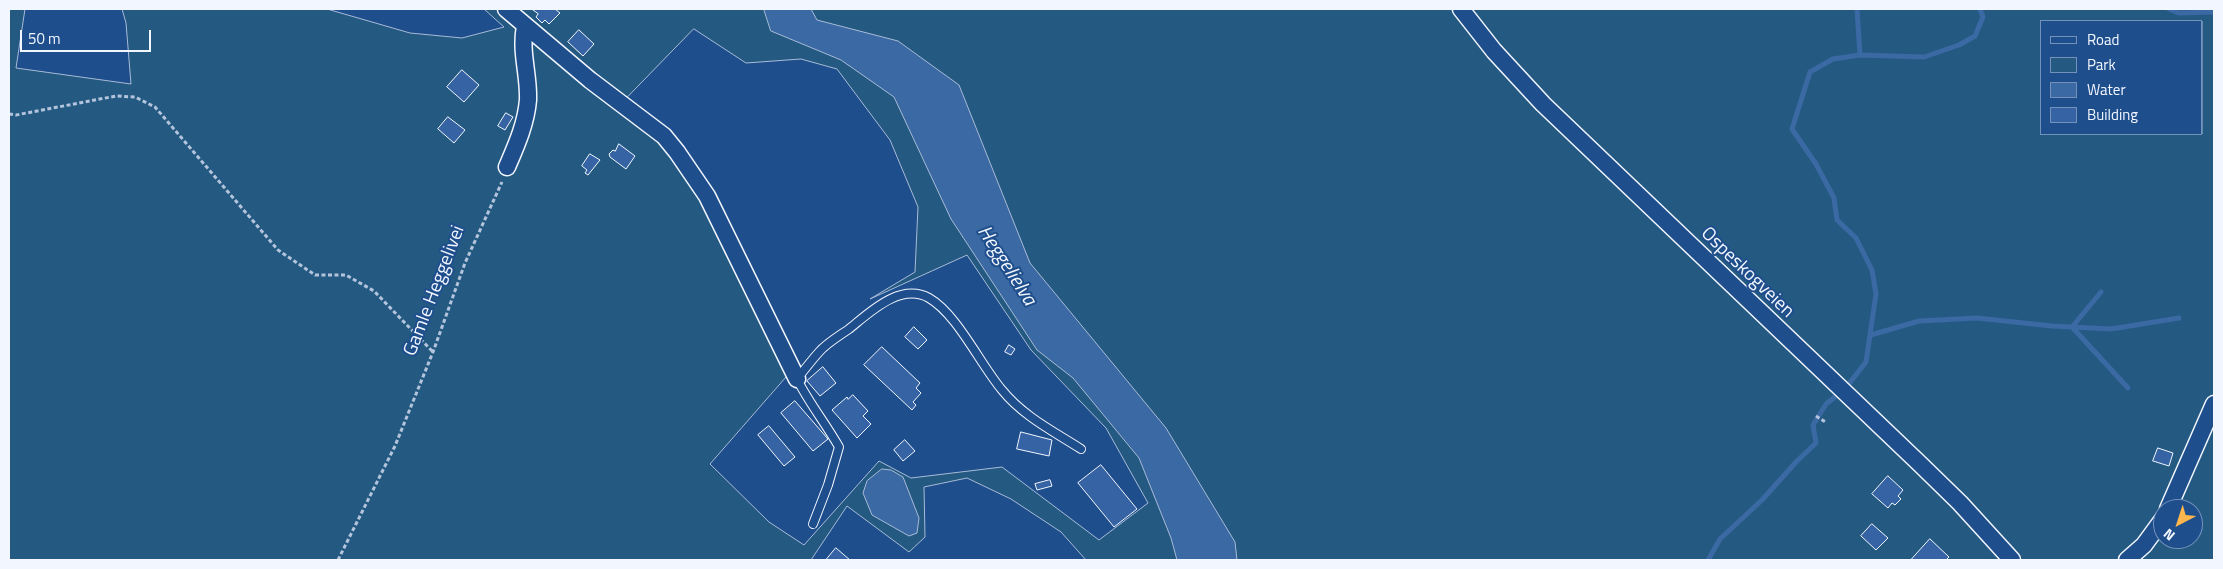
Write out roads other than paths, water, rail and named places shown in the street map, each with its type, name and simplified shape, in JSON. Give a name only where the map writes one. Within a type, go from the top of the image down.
[{"type":"street","points":[[506,9],[664,136],[677,152],[707,196],[797,379]]},
{"type":"street","name":"Ospeskogveien","points":[[1461,9],[1494,51],[1543,104],[1960,503],[2012,560]]},
{"type":"street","points":[[507,167],[521,133],[528,100],[522,44],[525,26]]},
{"type":"street","points":[[2172,499],[2214,404]]},
{"type":"street","points":[[2127,560],[2144,545],[2153,533]]},
{"type":"lane","points":[[813,524],[828,485],[839,447],[825,422],[805,395],[797,379],[820,351],[883,302],[903,295],[918,295],[928,298],[955,323],[980,362],[1002,391],[1024,413],[1081,449]]},
{"type":"water","name":"Heggelielva","points":[[764,9],[811,9],[817,20],[898,41],[959,85],[1030,263],[1166,428],[1235,542],[1237,560],[1177,560],[1171,538],[1139,458],[1073,378],[1037,350],[951,219],[894,97],[841,60],[771,31]]},
{"type":"water","points":[[882,469],[891,470],[903,477],[919,518],[917,533],[909,536],[872,515],[863,493],[867,481]]},
{"type":"waterway","points":[[1857,9],[1860,55]]},
{"type":"waterway","points":[[1708,560],[1720,539],[1762,500],[1816,443],[1813,425],[1826,404],[1844,390],[1866,362],[1876,294],[1872,270],[1856,238],[1837,220],[1834,198],[1816,164],[1792,129],[1810,72],[1833,59],[1860,55],[1924,57],[1959,45],[1975,36],[1983,17],[1980,9]]},
{"type":"waterway","points":[[2169,9],[2179,13],[2214,12]]},
{"type":"waterway","points":[[2101,292],[2072,327],[2128,388]]},
{"type":"waterway","points":[[1871,335],[1919,321],[1977,318],[2052,326],[2111,329],[2179,318]]}]
